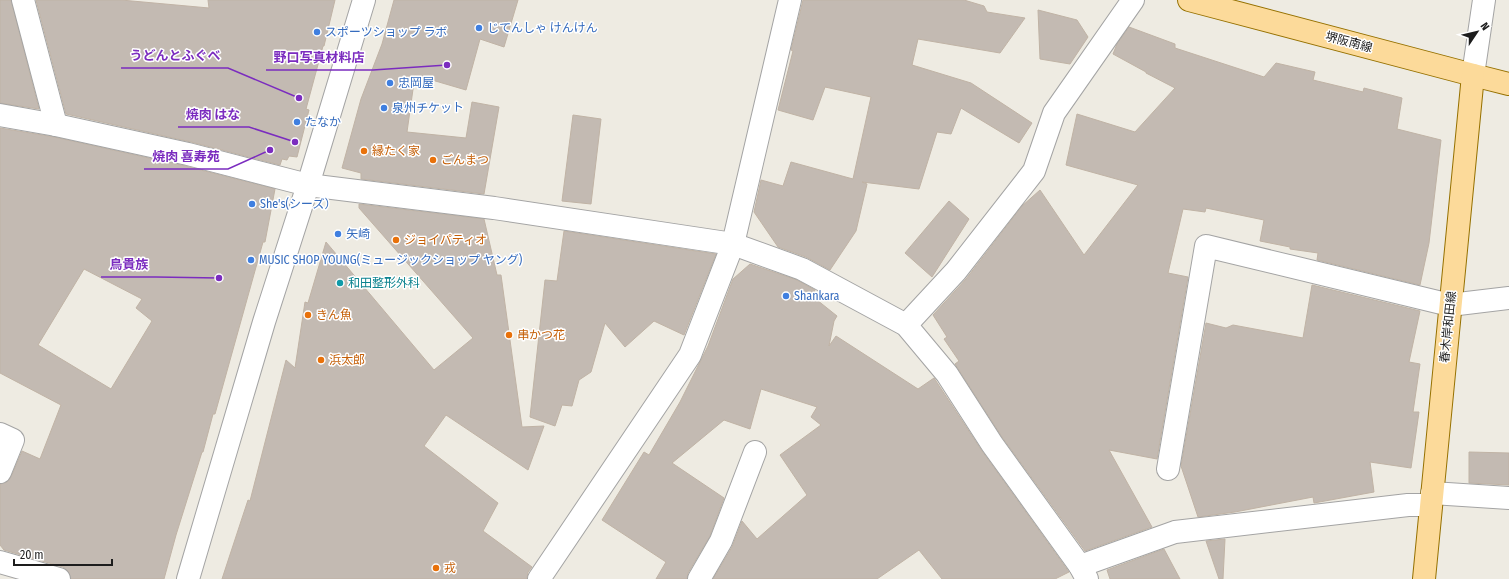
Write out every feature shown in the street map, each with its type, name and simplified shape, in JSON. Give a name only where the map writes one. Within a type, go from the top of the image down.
[{"type":"main road","name":"堺阪南線","points":[[1189,0],[1473,76],[1509,84]]},
{"type":"main road","name":"春木岸和田線","points":[[1424,579],[1473,76]]},
{"type":"street","points":[[23,0],[56,125]]},
{"type":"street","points":[[188,579],[262,330],[364,0]]},
{"type":"street","points":[[538,579],[690,355],[733,244],[790,0]]},
{"type":"street","points":[[906,325],[956,271],[1034,171],[1054,113],[1133,0]]},
{"type":"street","points":[[1473,76],[1484,0]]},
{"type":"street","points":[[0,115],[56,125],[188,154],[308,184],[494,208],[733,244],[802,269],[906,325],[947,374],[992,444],[1083,573],[1175,532],[1408,505],[1432,499],[1509,498]]},
{"type":"street","points":[[1168,469],[1206,246],[1450,305],[1509,298]]},
{"type":"street","points":[[0,434],[13,440],[0,472]]},
{"type":"street","points":[[699,579],[721,541],[755,452]]},
{"type":"street","points":[[0,562],[58,579]]},
{"type":"building","points":[[0,0],[11,0],[39,109],[0,103]]},
{"type":"building","points":[[36,0],[121,0],[209,8],[208,0],[335,0],[306,109],[309,110],[297,157],[289,156],[287,160],[282,159],[280,165],[191,142],[66,114]]},
{"type":"building","points":[[394,0],[518,0],[504,47],[480,39],[466,90],[415,75],[407,132],[466,138],[472,102],[499,107],[484,194],[361,179],[361,173],[342,168],[361,99],[382,44]]},
{"type":"building","points":[[803,0],[964,0],[984,6],[987,12],[1025,18],[1000,53],[918,39],[912,65],[971,83],[1032,123],[1019,143],[961,108],[951,134],[937,132],[919,189],[862,182],[867,184],[856,231],[830,270],[806,257],[778,247],[754,212],[761,180],[783,186],[791,162],[853,179],[871,97],[825,87],[813,120],[778,110],[793,51],[791,50]]},
{"type":"building","points":[[1038,10],[1077,20],[1088,37],[1070,64],[1040,59]]},
{"type":"building","points":[[1129,27],[1175,44],[1175,48],[1264,77],[1276,63],[1315,72],[1313,80],[1363,92],[1364,88],[1402,98],[1397,129],[1441,140],[1429,243],[1420,285],[1317,260],[1318,253],[1290,249],[1290,247],[1260,241],[1264,220],[1206,208],[1205,212],[1183,209],[1168,273],[1188,277],[1157,459],[1109,450],[1152,527],[1085,551],[1002,437],[955,364],[959,361],[944,339],[947,337],[933,315],[966,279],[1022,206],[1040,190],[1084,255],[1138,185],[1066,165],[1077,114],[1135,132],[1175,88],[1113,54],[1117,44]]},
{"type":"building","points":[[573,115],[601,119],[591,204],[562,201]]},
{"type":"building","points":[[0,128],[54,137],[185,166],[275,189],[265,242],[263,242],[215,414],[213,414],[203,452],[176,535],[164,579],[71,579],[68,571],[63,567],[4,550],[0,545],[0,484],[7,482],[11,477],[22,451],[40,459],[61,405],[0,373]],"holes":[[[84,269],[142,299],[136,308],[152,321],[111,389],[38,345]]]},
{"type":"building","points":[[949,201],[969,219],[932,277],[905,253]]},
{"type":"building","points":[[359,204],[484,219],[497,275],[501,275],[522,427],[544,426],[528,470],[446,415],[424,446],[498,503],[483,531],[532,567],[528,572],[527,579],[222,579],[248,500],[250,501],[286,360],[295,368],[305,302],[308,303],[326,242],[434,370],[473,338],[359,208]]},
{"type":"building","points":[[564,231],[716,254],[684,335],[654,321],[625,347],[605,323],[591,372],[579,380],[572,406],[562,405],[555,426],[530,417],[545,280],[557,281]]},
{"type":"building","points":[[750,264],[797,280],[815,290],[812,296],[837,316],[834,321],[829,346],[836,336],[918,389],[934,378],[982,451],[1069,572],[1055,579],[942,579],[919,550],[877,579],[713,579],[732,547],[742,521],[757,539],[807,495],[780,455],[821,425],[811,417],[817,407],[761,389],[750,429],[724,420],[672,463],[724,498],[710,536],[688,573],[687,579],[656,579],[666,562],[602,520],[644,452],[649,455],[680,402],[708,346],[733,279]]},
{"type":"building","points":[[1312,285],[1420,311],[1409,362],[1420,364],[1413,412],[1419,412],[1411,468],[1370,462],[1374,492],[1314,503],[1313,497],[1235,512],[1198,517],[1181,466],[1206,323],[1226,328],[1233,325],[1303,338]]},
{"type":"building","points":[[1469,452],[1509,453],[1509,485],[1469,483]]},
{"type":"building","points":[[1225,539],[1223,579],[1219,579],[1206,541]]},
{"type":"building","points":[[1164,549],[1180,579],[1110,579],[1107,570]]},
{"type":"place","name":"じてんしゃ けんけん","points":[[479,28]]},
{"type":"place","name":"スポーツショップ ラボ","points":[[317,32]]},
{"type":"place","name":"野口写真材料店","points":[[447,65]]},
{"type":"place","name":"忠岡屋","points":[[390,83]]},
{"type":"place","name":"うどんとふぐべ","points":[[299,98]]},
{"type":"place","name":"泉州チケット","points":[[384,108]]},
{"type":"place","name":"たなか","points":[[297,122]]},
{"type":"place","name":"焼肉 はな","points":[[295,142]]},
{"type":"place","name":"焼肉 喜寿苑","points":[[270,150]]},
{"type":"place","name":"縁たく家","points":[[364,151]]},
{"type":"place","name":"ごんまつ","points":[[433,160]]},
{"type":"place","name":"She's(シーズ）","points":[[252,204]]},
{"type":"place","name":"矢崎","points":[[338,234]]},
{"type":"place","name":"ジョイパティオ","points":[[396,240]]},
{"type":"place","name":"MUSIC SHOP YOUNG(ミュージックショップ ヤング)","points":[[251,260]]},
{"type":"place","name":"鳥貴族","points":[[219,278]]},
{"type":"place","name":"和田整形外科","points":[[340,283]]},
{"type":"place","name":"Shankara","points":[[786,296]]},
{"type":"place","name":"きん魚","points":[[308,315]]},
{"type":"place","name":"串かつ花","points":[[509,335]]},
{"type":"place","name":"浜太郎","points":[[321,360]]},
{"type":"place","name":"戎","points":[[436,568]]}]
